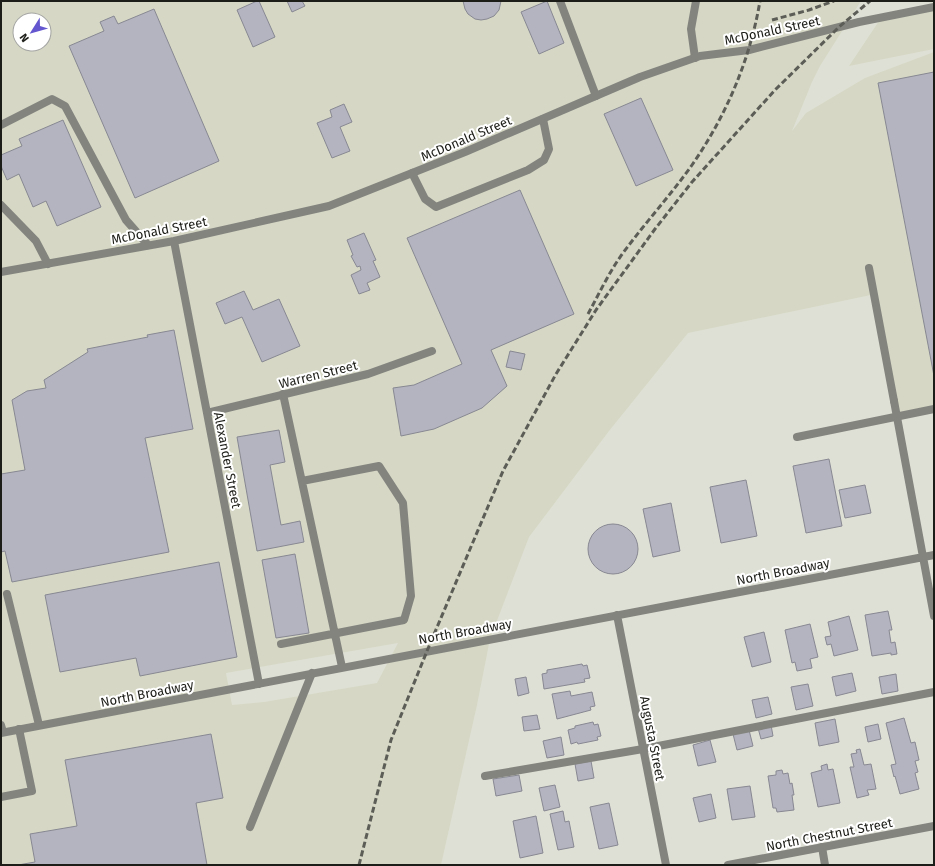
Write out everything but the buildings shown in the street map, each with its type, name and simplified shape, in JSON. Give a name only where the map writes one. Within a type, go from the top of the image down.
[{"type":"street","points":[[560,1],[596,96]]},
{"type":"street","points":[[695,58],[691,29],[696,1]]},
{"type":"street","name":"McDonald Street","points":[[1,272],[174,241],[329,206],[412,173],[640,77],[695,58],[739,50],[748,50],[859,22],[934,7]]},
{"type":"street","points":[[1,125],[52,99],[65,106],[126,220],[148,245]]},
{"type":"street","points":[[412,173],[426,199],[436,208],[528,170],[544,160],[549,148],[542,119]]},
{"type":"street","points":[[1,205],[36,240],[48,264]]},
{"type":"street","name":"Alexander Street","points":[[174,241],[259,684]]},
{"type":"street","points":[[869,268],[934,616]]},
{"type":"street","name":"Warren Street","points":[[207,413],[368,374],[432,351]]},
{"type":"street","points":[[283,394],[342,667]]},
{"type":"street","points":[[797,438],[934,409]]},
{"type":"street","points":[[281,644],[404,620],[411,596],[403,503],[379,466],[302,481]]},
{"type":"street","name":"North Broadway","points":[[2,730],[19,730],[934,554]]},
{"type":"street","points":[[7,594],[39,725]]},
{"type":"street","name":"Augusta Street","points":[[618,615],[666,865]]},
{"type":"street","points":[[250,827],[312,673]]},
{"type":"street","points":[[485,776],[643,749],[934,692]]},
{"type":"street","points":[[1,798],[32,791],[19,730]]},
{"type":"street","name":"North Chestnut Street","points":[[728,865],[934,826]]},
{"type":"street","points":[[822,847],[824,865]]},
{"type":"shaded area","points":[[1,1],[861,1],[820,66],[792,131],[806,113],[865,78],[934,52],[934,409],[897,417],[871,295],[688,333],[609,431],[529,537],[490,639],[477,705],[441,865],[1,865]],"holes":[[[398,643],[377,683],[264,702],[232,705],[226,673]]]},
{"type":"shaded area","points":[[934,7],[934,49],[849,66],[881,18]]},
{"type":"railway","points":[[588,314],[618,260],[684,176],[716,127],[743,66],[756,23],[760,1]]},
{"type":"railway","points":[[772,20],[809,10],[834,1]]},
{"type":"railway","points":[[359,865],[391,740],[503,471],[556,374],[596,310],[655,229],[692,182],[775,90],[839,27],[870,1]]}]
